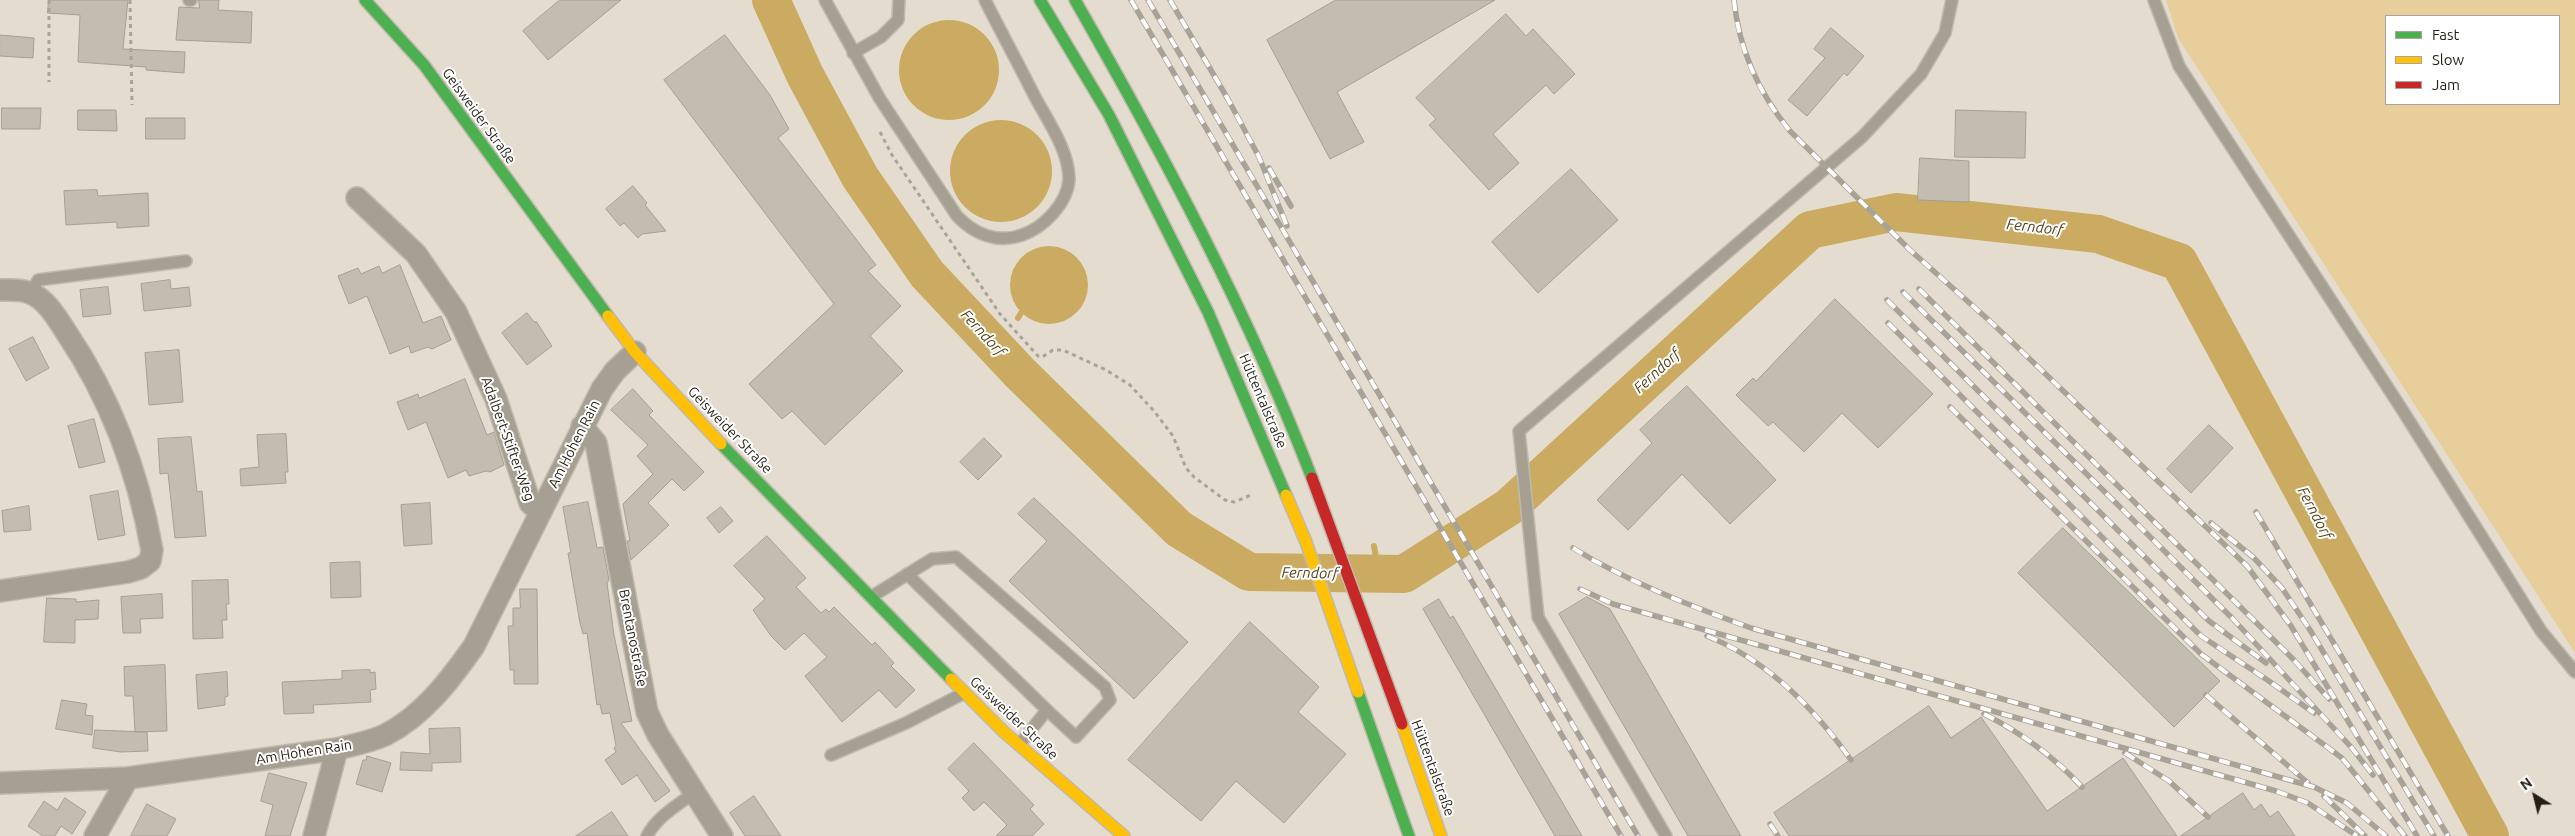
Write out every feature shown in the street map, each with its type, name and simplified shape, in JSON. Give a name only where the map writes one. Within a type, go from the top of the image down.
[{"type":"main road","name":"Geisweider Straße","points":[[365,0],[424,65],[551,241],[635,352],[715,438],[964,693],[1019,745],[1124,836]]},
{"type":"main road","name":"Hüttentalstraße","points":[[1040,0],[1109,115],[1156,205],[1208,312],[1306,542],[1409,836]]},
{"type":"main road","name":"Hüttentalstraße","points":[[1076,0],[1183,192],[1238,306],[1289,422],[1334,532],[1441,836]]},
{"type":"street","name":"Adalbert-Stifter-Weg","points":[[357,198],[416,254],[456,312],[496,399],[530,503],[539,511]]},
{"type":"street","points":[[0,290],[31,293],[51,309],[72,341],[114,417],[135,479],[152,550],[150,561],[141,568],[128,572],[0,591]]},
{"type":"street","name":"Am Hohen Rain","points":[[0,783],[128,778],[337,749],[367,741],[398,726],[428,703],[451,678],[474,646],[539,511],[602,389],[615,371],[635,352]]},
{"type":"street","name":"Brentanostraße","points":[[582,426],[596,443],[647,712],[694,793],[722,836]]},
{"type":"street","points":[[314,836],[337,749]]},
{"type":"street","points":[[95,836],[128,778]]},
{"type":"lane","points":[[825,0],[880,99],[957,216],[969,228],[982,235],[1000,238],[1018,237],[1034,231],[1051,216],[1060,202],[1069,181],[1068,165],[1057,139],[985,0]]},
{"type":"lane","points":[[853,53],[881,37],[898,20],[899,0]]},
{"type":"lane","points":[[1666,836],[1538,617],[1519,431],[1862,137],[1921,74],[1945,32],[1952,0]]},
{"type":"lane","points":[[2154,0],[2179,66],[2403,411],[2540,631],[2575,672]]},
{"type":"lane","points":[[31,293],[38,280],[186,261]]},
{"type":"lane","points":[[871,597],[932,559],[956,557],[1105,687],[1110,700],[1076,737],[908,574]]},
{"type":"lane","points":[[831,755],[906,723],[964,693]]},
{"type":"lane","points":[[1019,745],[1047,710]]},
{"type":"lane","points":[[647,836],[652,827],[665,814],[694,793]]},
{"type":"path","points":[[49,0],[49,82]]},
{"type":"path","points":[[130,0],[132,105]]},
{"type":"path","points":[[878,129],[892,155],[1000,314],[1038,356],[1042,357],[1053,350],[1063,350],[1106,370],[1130,385],[1154,411],[1172,436],[1186,468],[1194,477],[1225,500],[1234,502],[1251,495]]},
{"type":"shaded area","points":[[2166,0],[2575,0],[2575,653],[2178,38]]},
{"type":"shaded area","points":[[949,20],[959,21],[977,28],[991,42],[998,60],[998,80],[991,98],[977,112],[959,119],[949,120],[939,119],[921,112],[907,98],[900,80],[899,70],[900,60],[907,42],[921,28],[939,21]]},
{"type":"shaded area","points":[[1001,120],[1020,124],[1037,135],[1048,152],[1052,171],[1048,190],[1037,207],[1020,218],[1001,222],[982,218],[965,207],[954,190],[950,171],[954,152],[965,135],[982,124]]},
{"type":"shaded area","points":[[1049,246],[1064,249],[1076,258],[1085,270],[1088,285],[1085,300],[1076,312],[1064,321],[1049,324],[1034,321],[1022,312],[1013,300],[1010,285],[1013,270],[1022,258],[1034,249]]},
{"type":"building","points":[[49,0],[128,0],[123,49],[185,52],[184,73],[146,70],[146,67],[78,62],[80,15],[48,13]]},
{"type":"building","points":[[199,0],[219,0],[218,10],[252,12],[251,43],[176,40],[179,7],[199,8]]},
{"type":"building","points":[[560,0],[621,0],[548,60],[523,31]]},
{"type":"building","points":[[1336,0],[1495,0],[1337,92],[1364,142],[1330,159],[1267,40]]},
{"type":"building","points":[[1506,14],[1526,36],[1533,29],[1575,74],[1554,94],[1546,85],[1493,134],[1519,163],[1489,190],[1429,125],[1436,119],[1416,98]]},
{"type":"building","points":[[1831,28],[1864,56],[1847,76],[1844,73],[1807,116],[1788,100],[1825,58],[1814,49]]},
{"type":"building","points":[[0,35],[34,38],[33,58],[0,56]]},
{"type":"building","points":[[725,35],[770,95],[789,129],[778,138],[876,265],[868,271],[901,306],[870,336],[903,371],[825,445],[792,411],[782,419],[749,384],[834,304],[664,80]]},
{"type":"building","points":[[2,108],[41,108],[40,129],[2,129]]},
{"type":"building","points":[[78,110],[116,110],[117,131],[78,130]]},
{"type":"building","points":[[1956,110],[2026,112],[2025,158],[1955,157]]},
{"type":"building","points":[[146,118],[185,118],[185,139],[146,139]]},
{"type":"building","points":[[1920,158],[1969,161],[1969,202],[1918,200]]},
{"type":"building","points":[[1571,169],[1618,220],[1538,293],[1492,242]]},
{"type":"building","points":[[633,186],[647,203],[645,205],[666,231],[642,234],[638,238],[624,223],[620,226],[606,209]]},
{"type":"building","points":[[97,190],[98,196],[148,193],[149,226],[117,228],[117,222],[66,225],[64,191]]},
{"type":"building","points":[[400,265],[423,323],[441,316],[451,340],[432,349],[428,347],[411,353],[409,346],[390,354],[367,296],[349,304],[338,276],[358,268],[361,274],[379,266],[382,273]]},
{"type":"building","points":[[170,280],[171,289],[189,287],[191,306],[144,311],[141,284]]},
{"type":"building","points":[[108,287],[111,314],[83,317],[80,290]]},
{"type":"building","points":[[1835,299],[1933,394],[1878,448],[1842,413],[1804,452],[1773,422],[1768,426],[1736,395],[1753,378],[1756,381]]},
{"type":"building","points":[[527,313],[535,323],[536,321],[552,346],[527,365],[502,333]]},
{"type":"building","points":[[33,337],[49,368],[26,381],[9,349]]},
{"type":"building","points":[[179,350],[183,402],[149,405],[145,353]]},
{"type":"building","points":[[465,379],[487,435],[494,432],[504,465],[490,472],[486,471],[469,476],[466,470],[448,478],[426,422],[408,430],[397,402],[418,394],[419,398]]},
{"type":"building","points":[[1687,386],[1776,480],[1730,524],[1682,474],[1628,530],[1597,500],[1652,443],[1640,430]]},
{"type":"building","points":[[633,389],[653,411],[649,415],[704,472],[684,491],[672,479],[648,503],[669,525],[631,560],[627,541],[630,541],[623,504],[653,474],[637,456],[648,445],[611,410]]},
{"type":"building","points":[[94,419],[105,462],[79,468],[68,426]]},
{"type":"building","points":[[2209,425],[2233,448],[2191,493],[2167,469]]},
{"type":"building","points":[[286,434],[288,472],[285,472],[286,483],[241,486],[240,469],[259,467],[257,435]]},
{"type":"building","points":[[191,437],[197,492],[202,491],[206,536],[175,538],[168,473],[160,474],[158,439]]},
{"type":"building","points":[[984,438],[1002,456],[978,480],[960,462]]},
{"type":"building","points":[[118,491],[125,535],[98,540],[90,496]]},
{"type":"building","points":[[1034,498],[1188,642],[1134,699],[1009,581],[1047,541],[1018,514]]},
{"type":"building","points":[[588,502],[597,548],[603,547],[609,580],[607,583],[614,635],[632,721],[621,723],[670,791],[655,802],[637,775],[622,785],[605,760],[616,752],[614,748],[616,746],[610,713],[602,714],[600,704],[597,705],[587,633],[583,634],[580,623],[568,553],[571,553],[563,507]]},
{"type":"building","points":[[430,503],[432,544],[404,546],[401,505]]},
{"type":"building","points":[[29,506],[31,530],[4,532],[2,511]]},
{"type":"building","points":[[721,507],[733,521],[719,533],[707,518]]},
{"type":"building","points":[[2063,528],[2220,681],[2174,727],[2018,573]]},
{"type":"building","points":[[767,536],[806,578],[796,587],[821,613],[826,609],[829,612],[834,607],[872,645],[875,642],[894,663],[891,666],[915,690],[896,708],[879,690],[842,722],[805,676],[827,657],[804,633],[785,650],[771,636],[753,610],[765,599],[734,566]]},
{"type":"building","points":[[360,562],[361,597],[331,598],[330,563]]},
{"type":"building","points":[[228,580],[229,604],[226,604],[227,620],[222,620],[223,638],[193,639],[192,581]]},
{"type":"building","points":[[520,589],[537,589],[538,684],[514,684],[514,670],[510,670],[508,626],[513,626],[513,608],[520,608]]},
{"type":"building","points":[[162,594],[163,618],[140,619],[141,633],[123,633],[121,597]]},
{"type":"building","points":[[1587,597],[1610,609],[1741,836],[1688,836],[1559,614]]},
{"type":"building","points":[[47,598],[76,599],[76,602],[99,600],[98,619],[75,620],[75,643],[44,642]]},
{"type":"building","points":[[1439,599],[1450,618],[1453,616],[1582,836],[1555,836],[1423,609]]},
{"type":"building","points":[[1250,622],[1319,687],[1298,712],[1346,754],[1284,823],[1236,781],[1201,821],[1128,760]]},
{"type":"building","points":[[165,665],[167,731],[135,732],[133,696],[125,696],[124,667]]},
{"type":"building","points":[[370,670],[370,673],[375,672],[376,689],[370,690],[371,702],[313,705],[314,713],[284,714],[282,682],[342,679],[342,671]]},
{"type":"building","points":[[227,672],[228,696],[225,697],[225,705],[198,709],[196,675]]},
{"type":"building","points":[[62,700],[87,704],[85,715],[93,716],[92,735],[56,729]]},
{"type":"building","points":[[1929,706],[1951,738],[1981,717],[2047,811],[2123,758],[2177,836],[1789,836],[1774,813]]},
{"type":"building","points":[[460,728],[461,762],[432,763],[432,771],[400,770],[401,752],[430,754],[429,729]]},
{"type":"building","points":[[95,730],[147,732],[148,751],[121,752],[93,748]]},
{"type":"building","points":[[974,743],[1034,805],[1030,809],[1044,824],[1032,836],[996,836],[1007,825],[984,802],[974,811],[962,798],[969,791],[948,769]]},
{"type":"building","points":[[367,756],[391,763],[382,792],[356,784],[363,760],[366,760]]},
{"type":"building","points":[[269,773],[307,783],[290,836],[265,836],[273,805],[261,801]]},
{"type":"building","points":[[2243,793],[2254,810],[2261,804],[2270,817],[2278,811],[2295,836],[2181,836]]},
{"type":"building","points":[[754,796],[781,836],[745,836],[730,813]]},
{"type":"building","points":[[65,798],[86,812],[72,834],[61,826],[55,836],[43,836],[28,826],[44,801],[57,810]]},
{"type":"building","points":[[147,804],[176,819],[167,836],[131,836]]},
{"type":"building","points":[[612,812],[628,836],[576,836]]},
{"type":"waterway","name":"Ferndorf","points":[[771,0],[805,75],[860,177],[927,274],[1020,373],[1179,529],[1249,572],[1404,574],[1509,507],[1810,230],[1896,212],[2098,234],[2179,262],[2490,836]]},
{"type":"waterway","points":[[1018,318],[1021,313]]},
{"type":"waterway","points":[[1002,354],[1009,339]]},
{"type":"waterway","points":[[1374,546],[1379,574]]},
{"type":"railway","points":[[1131,0],[1621,836]]},
{"type":"railway","points":[[1148,0],[1638,836]]},
{"type":"railway","points":[[1170,0],[1229,101],[1259,157],[1287,226]]},
{"type":"railway","points":[[1734,0],[1740,36],[1752,70],[1768,101],[1790,131],[1910,250],[1992,323],[2247,566],[2291,626],[2417,836]]},
{"type":"railway","points":[[1269,168],[1291,206]]},
{"type":"railway","points":[[1919,289],[2294,660],[2329,699]]},
{"type":"railway","points":[[1903,292],[2232,618],[2351,747],[2373,775]]},
{"type":"railway","points":[[1887,300],[2209,621],[2266,663]]},
{"type":"railway","points":[[1888,323],[2201,636],[2314,713]]},
{"type":"railway","points":[[1950,407],[2201,654],[2342,758],[2405,836]]},
{"type":"railway","points":[[2256,512],[2448,836]]},
{"type":"railway","points":[[2211,523],[2253,557],[2282,588],[2310,630],[2434,836]]},
{"type":"railway","points":[[1573,548],[1638,582],[1683,602],[1751,628],[2314,787],[2347,803],[2386,836]]},
{"type":"railway","points":[[1580,589],[1613,604],[2276,791],[2308,803],[2357,836]]},
{"type":"railway","points":[[1707,636],[1750,658],[1788,688],[1821,722],[1851,760]]},
{"type":"railway","points":[[2206,695],[2308,783]]},
{"type":"railway","points":[[1984,714],[2036,746],[2060,765],[2082,787]]},
{"type":"railway","points":[[2125,753],[2169,781],[2208,817]]},
{"type":"railway","points":[[2324,796],[2365,836]]},
{"type":"railway","points":[[1770,824],[1778,836]]},
{"type":"traffic: fast","points":[[365,0],[424,65],[608,316]]},
{"type":"traffic: fast","points":[[1040,0],[1109,115],[1208,312],[1286,495]]},
{"type":"traffic: fast","points":[[1075,0],[1172,175],[1232,294],[1287,416],[1312,478]]},
{"type":"traffic: fast","points":[[721,444],[951,679]]},
{"type":"traffic: fast","points":[[1358,692],[1409,836]]},
{"type":"traffic: slow","points":[[608,316],[635,352],[721,444]]},
{"type":"traffic: slow","points":[[1286,495],[1306,542],[1358,692]]},
{"type":"traffic: slow","points":[[951,679],[1004,732],[1124,836]]},
{"type":"traffic: slow","points":[[1402,724],[1441,836]]},
{"type":"traffic: jam","points":[[1312,478],[1402,724]]}]
